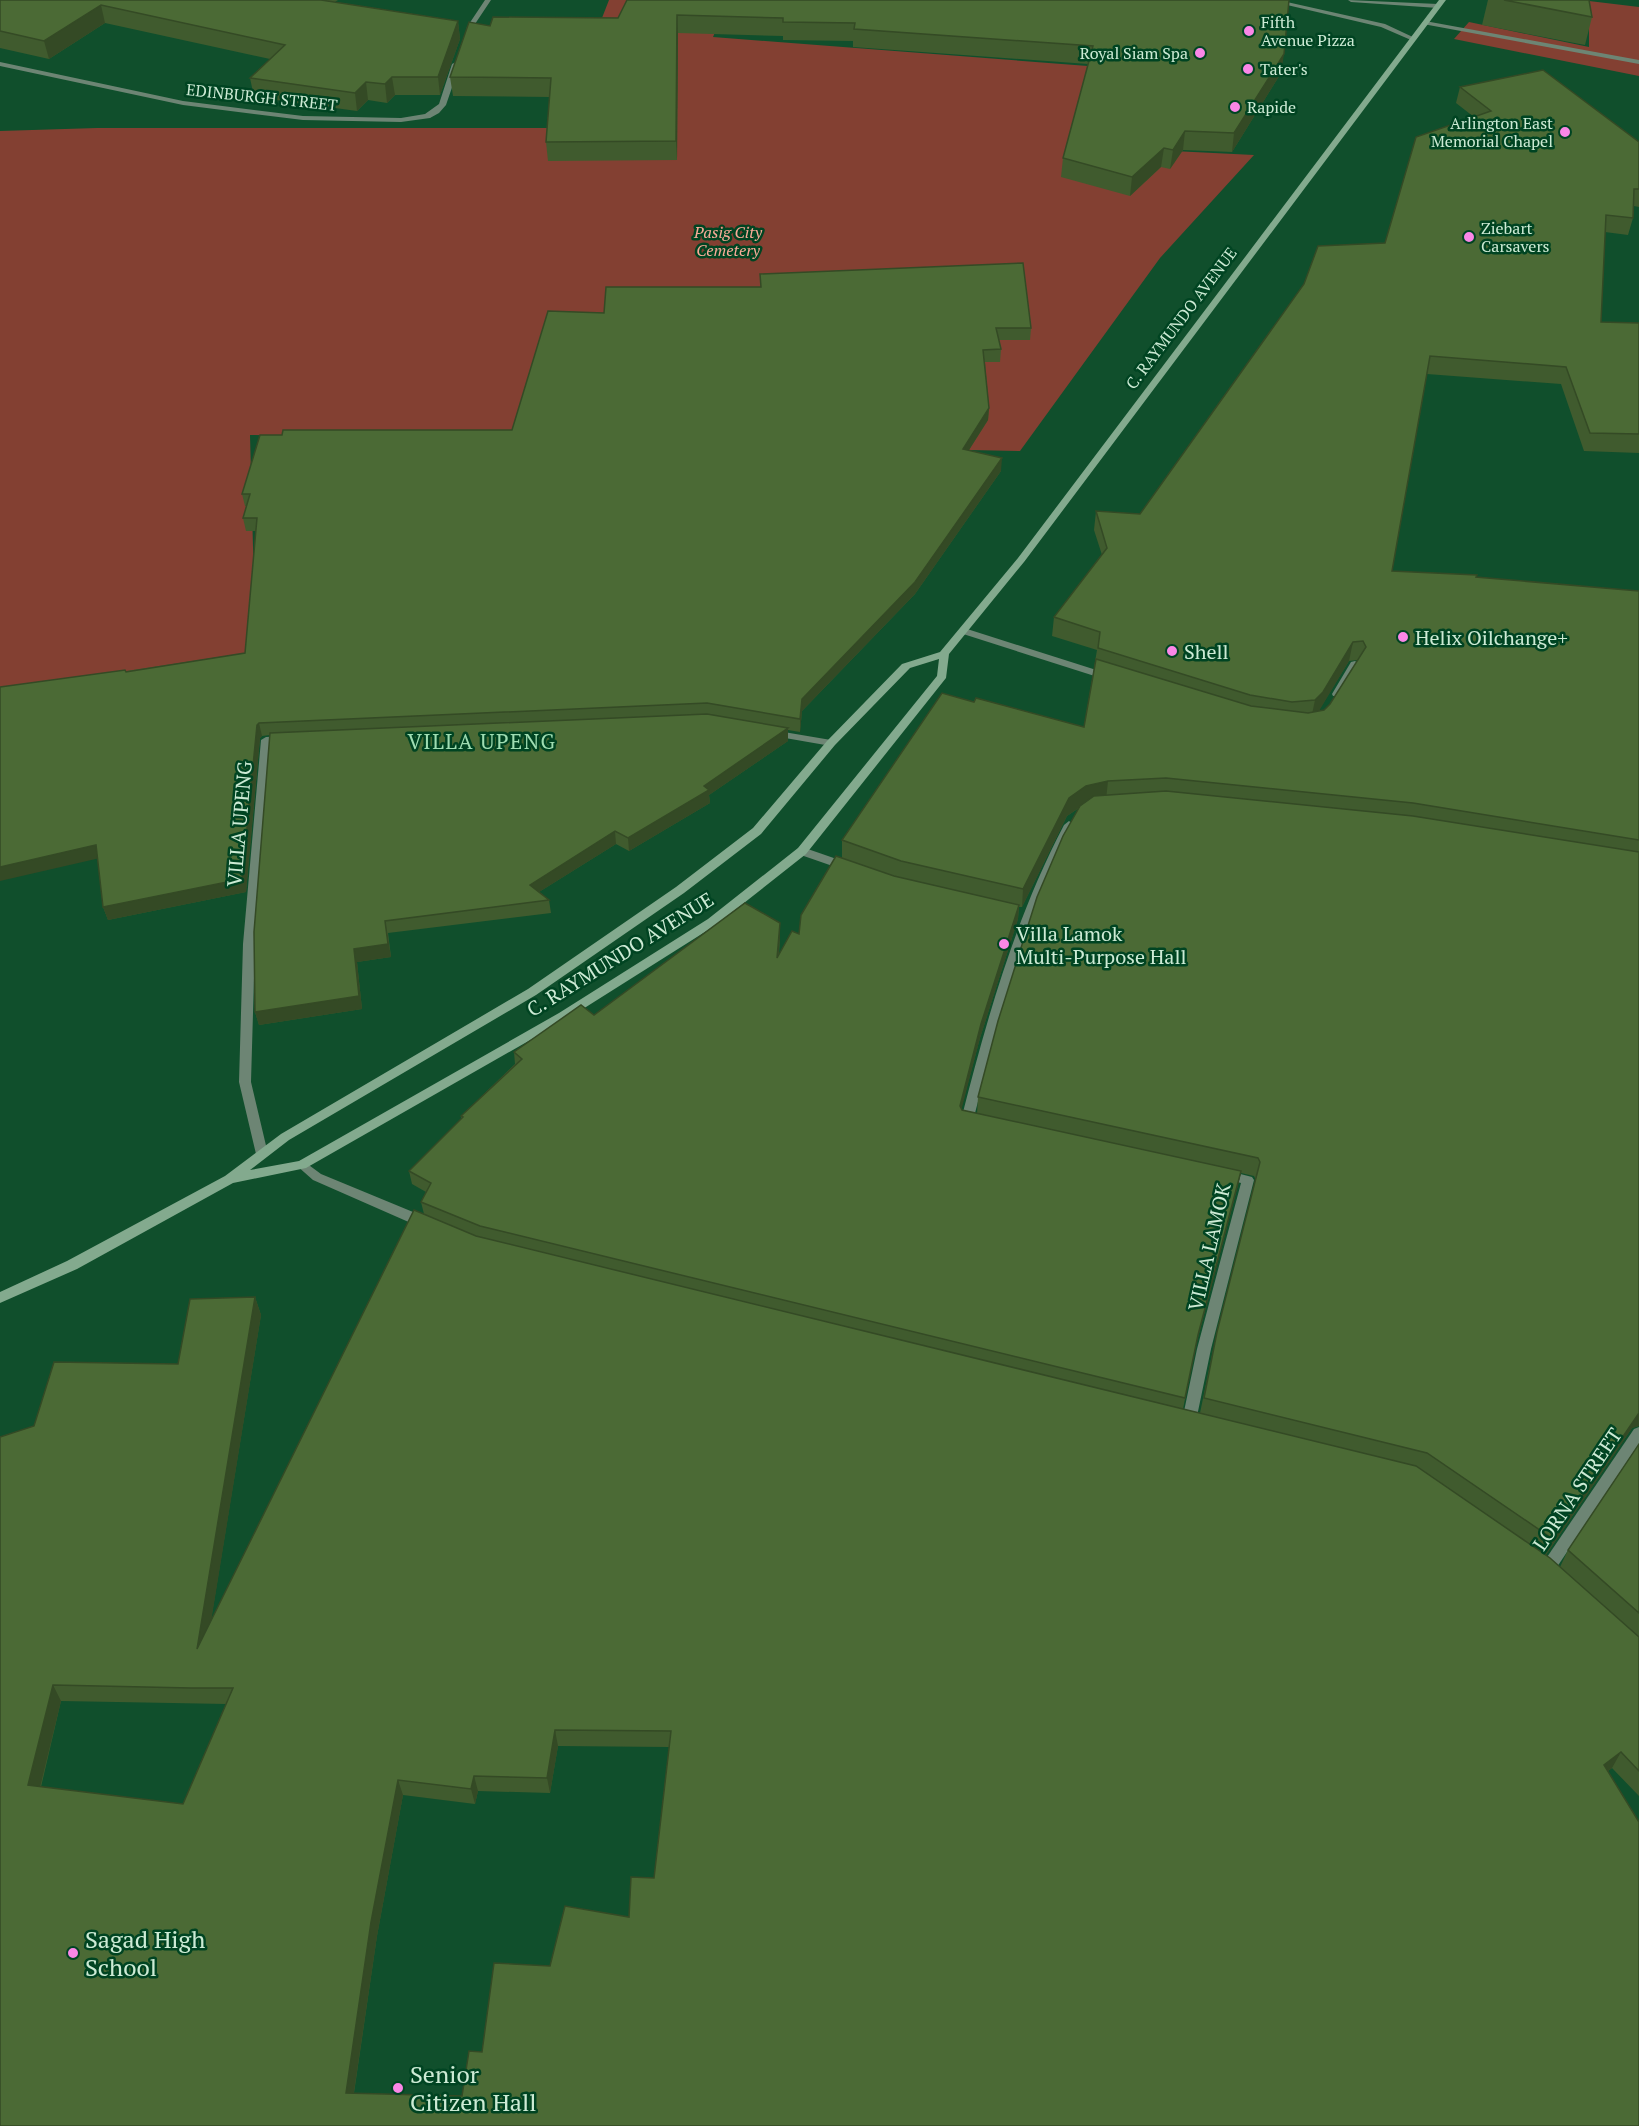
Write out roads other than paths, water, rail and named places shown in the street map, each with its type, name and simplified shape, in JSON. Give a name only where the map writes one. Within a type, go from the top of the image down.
[{"type":"main road","name":"C. RAYMUNDO AVENUE","points":[[0,1298],[72,1265],[229,1179],[285,1137],[532,992],[680,890],[757,831],[831,743],[906,666],[944,654],[964,631],[1021,560],[1440,3]]},
{"type":"main road","name":"C. RAYMUNDO AVENUE","points":[[229,1179],[302,1164],[563,1016],[712,922],[802,851],[942,676],[944,654]]},
{"type":"street","points":[[462,48],[470,27],[488,0]]},
{"type":"street","points":[[1269,0],[1383,25],[1413,39]]},
{"type":"street","points":[[1351,0],[1440,3]]},
{"type":"street","points":[[1425,23],[1639,62]]},
{"type":"street","points":[[460,26],[470,27]]},
{"type":"street","name":"EDINBURGH STREET","points":[[0,64],[183,104],[303,118],[401,120],[427,116],[442,105],[458,59]]},
{"type":"street","points":[[964,631],[1123,681]]},
{"type":"street","points":[[1331,704],[1355,664]]},
{"type":"street","points":[[766,732],[831,743]]},
{"type":"street","name":"VILLA UPENG","points":[[262,1154],[244,1082],[249,944],[266,740],[300,739]]},
{"type":"street","points":[[991,1125],[967,1120],[1021,914],[1072,821],[1080,816]]},
{"type":"street","points":[[802,851],[855,870]]},
{"type":"street","points":[[302,1164],[317,1178],[437,1228]]},
{"type":"street","name":"VILLA LAMOK","points":[[1189,1420],[1204,1349],[1248,1180],[1213,1173]]},
{"type":"street","name":"LORNA STREET","points":[[1547,1568],[1639,1433]]},
{"type":"place","name":"Fifth Avenue Pizza","points":[[1249,31]]},
{"type":"place","name":"Royal Siam Spa","points":[[1200,53]]},
{"type":"place","name":"Tater's","points":[[1248,69]]},
{"type":"place","name":"Rapide","points":[[1235,107]]},
{"type":"place","name":"Arlington East Memorial Chapel","points":[[1565,132]]},
{"type":"place","name":"Ziebart Carsavers","points":[[1469,237]]},
{"type":"place","name":"Helix Oilchange+","points":[[1403,637]]},
{"type":"place","name":"Shell","points":[[1172,651]]},
{"type":"place","name":"Villa Lamok Multi-Purpose Hall","points":[[1004,944]]},
{"type":"place","name":"Sagad High School","points":[[73,1953]]},
{"type":"place","name":"Senior Citizen Hall","points":[[398,2088]]},
{"type":"district","name":"VILLA UPENG","points":[[482,741]]},
{"type":"park label","name":"Pasig City Cemetery","points":[[728,241]]}]
